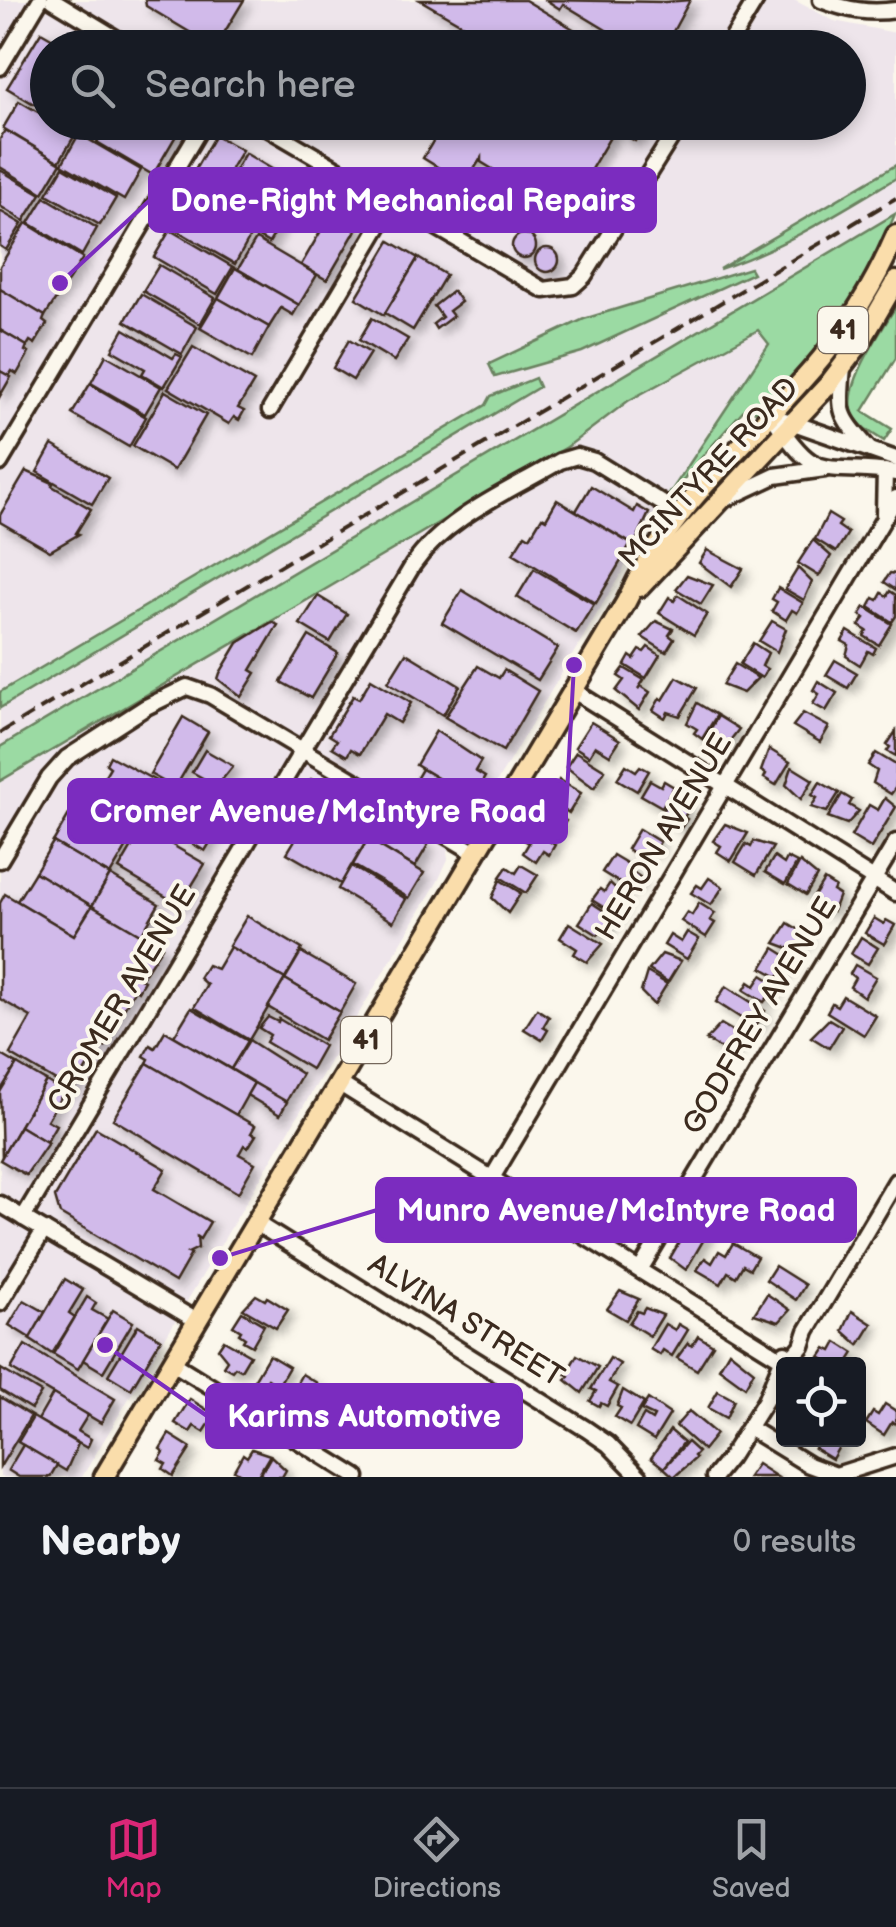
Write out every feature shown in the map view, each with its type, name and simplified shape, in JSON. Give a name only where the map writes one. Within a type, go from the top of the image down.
[{"type":"main road","name":"MCINTYRE ROAD","points":[[104,1477],[574,691],[645,561],[678,513],[834,342],[896,235]]},
{"type":"main road","name":"MCINTYRE ROAD","points":[[626,602],[843,366],[896,281]]},
{"type":"street","points":[[0,67],[40,0]]},
{"type":"street","points":[[53,0],[102,30]]},
{"type":"street","points":[[738,30],[756,0]]},
{"type":"street","points":[[822,0],[851,10],[896,10]]},
{"type":"street","points":[[878,13],[896,21]]},
{"type":"street","points":[[0,463],[193,140]]},
{"type":"street","points":[[288,140],[544,290],[573,286],[593,265],[670,140]]},
{"type":"street","points":[[270,410],[393,203]]},
{"type":"street","points":[[843,366],[842,416],[871,451]]},
{"type":"street","points":[[771,414],[788,428],[896,459]]},
{"type":"street","points":[[788,428],[801,456],[826,469]]},
{"type":"street","name":"CROMER AVENUE","points":[[23,1218],[413,564],[429,544],[450,526],[577,456],[604,466],[678,513]]},
{"type":"street","points":[[714,504],[771,477],[826,469],[891,472]]},
{"type":"street","name":"HERON AVENUE","points":[[882,524],[891,472]]},
{"type":"street","name":"HERON AVENUE","points":[[492,1178],[896,498]]},
{"type":"street","points":[[0,860],[49,778],[67,758],[174,691],[195,688],[477,854]]},
{"type":"street","points":[[574,691],[896,893]]},
{"type":"street","name":"GODFREY AVENUE","points":[[640,1270],[896,842]]},
{"type":"street","points":[[340,1084],[640,1270],[776,1360]]},
{"type":"street","points":[[792,1357],[802,1346],[806,1331],[896,1181]]},
{"type":"street","points":[[0,1204],[197,1322]]},
{"type":"street","name":"ALVINA STREET","points":[[256,1222],[586,1428],[640,1477]]},
{"type":"street","points":[[0,1303],[44,1230]]},
{"type":"street","points":[[173,1363],[357,1477]]},
{"type":"street","points":[[714,1477],[749,1428],[776,1380]]},
{"type":"street","points":[[749,1428],[809,1465],[836,1476],[896,1456]]},
{"type":"shaded area","points":[[0,0],[794,0],[834,21],[896,33],[896,165],[725,266],[780,245],[896,178],[896,212],[841,249],[0,747],[0,708],[539,387],[0,700]],"holes":[[[749,268],[752,273],[622,335],[692,285]]]},
{"type":"shaded area","points":[[758,330],[769,344],[638,545],[467,832],[462,829],[447,852],[448,859],[438,881],[82,1477],[0,1477],[0,781],[567,447],[628,401]]},
{"type":"green space","points":[[896,165],[896,178],[853,204],[788,240],[719,269]]},
{"type":"green space","points":[[895,214],[869,271],[838,321],[760,414],[747,406],[687,474],[673,498],[668,496],[769,344],[758,330],[628,401],[567,447],[0,781],[0,747]]},
{"type":"green space","points":[[750,268],[753,273],[582,352],[495,377],[489,364],[584,319]]},
{"type":"green space","points":[[896,306],[896,358],[863,411],[892,429],[884,441],[860,424],[851,404],[857,375]]},
{"type":"green space","points":[[535,378],[539,387],[0,708],[0,692],[486,405],[491,396]]},
{"type":"building","points":[[145,0],[244,0],[226,30],[186,30],[146,6]]},
{"type":"building","points":[[420,0],[525,0],[575,30],[469,30]]},
{"type":"building","points":[[546,0],[690,0],[674,30],[606,30],[563,4],[560,9]]},
{"type":"building","points":[[30,50],[30,102],[7,88]]},
{"type":"building","points":[[19,101],[30,107],[30,140],[72,140],[59,162],[3,128]]},
{"type":"building","points":[[5,130],[61,163],[43,193],[0,167],[0,139]]},
{"type":"building","points":[[76,140],[89,140],[141,170],[124,200],[62,164]]},
{"type":"building","points":[[98,140],[173,140],[153,175]]},
{"type":"building","points":[[212,140],[224,140],[242,150],[208,208],[182,192]]},
{"type":"building","points":[[434,140],[608,140],[567,210],[553,201],[547,210],[533,202],[538,193],[481,162],[481,158],[465,184],[423,158]]},
{"type":"building","points":[[245,153],[302,187],[269,243],[212,210]]},
{"type":"building","points":[[63,167],[116,198],[100,225],[47,194]]},
{"type":"building","points":[[0,170],[41,194],[24,221],[0,206]]},
{"type":"building","points":[[45,197],[97,228],[82,255],[29,223]]},
{"type":"building","points":[[194,204],[250,237],[235,264],[178,231]]},
{"type":"building","points":[[333,210],[359,225],[327,280],[301,265]]},
{"type":"building","points":[[0,211],[22,224],[6,250],[0,246]]},
{"type":"building","points":[[26,223],[83,258],[45,316],[0,289],[0,266]]},
{"type":"building","points":[[170,230],[233,267],[217,294],[154,257]]},
{"type":"building","points":[[524,234],[533,237],[533,255],[524,258],[515,255],[512,246],[515,237]]},
{"type":"building","points":[[256,239],[317,275],[299,305],[238,269]]},
{"type":"building","points":[[390,241],[418,258],[384,315],[356,298]]},
{"type":"building","points":[[547,248],[556,251],[556,269],[547,272],[538,269],[535,260],[538,251]]},
{"type":"building","points":[[418,258],[446,275],[413,330],[385,313]]},
{"type":"building","points":[[159,265],[215,298],[200,324],[143,291]]},
{"type":"building","points":[[235,268],[299,305],[293,315],[281,308],[269,327],[218,298]]},
{"type":"building","points":[[0,289],[45,316],[43,321],[47,324],[35,344],[30,341],[27,346],[0,330]]},
{"type":"building","points":[[453,291],[461,302],[449,311],[453,316],[436,329],[433,324],[442,317],[434,306]]},
{"type":"building","points":[[141,294],[197,327],[182,354],[125,321]]},
{"type":"building","points":[[218,298],[269,327],[252,358],[200,328]]},
{"type":"building","points":[[372,318],[408,339],[394,361],[359,340]]},
{"type":"building","points":[[124,329],[173,358],[176,354],[182,357],[164,387],[142,374],[145,369],[112,350]]},
{"type":"building","points":[[0,330],[27,346],[25,351],[29,353],[17,374],[12,371],[9,376],[0,371]]},
{"type":"building","points":[[349,340],[370,353],[353,380],[333,368]]},
{"type":"building","points":[[193,347],[254,382],[238,408],[244,411],[239,420],[234,417],[229,424],[168,388]]},
{"type":"building","points":[[106,355],[161,387],[145,414],[91,383]]},
{"type":"building","points":[[0,371],[11,377],[0,396]]},
{"type":"building","points":[[90,384],[146,417],[129,447],[72,414]]},
{"type":"building","points":[[165,391],[206,415],[174,470],[133,446]]},
{"type":"building","points":[[52,445],[108,478],[92,504],[37,472]]},
{"type":"building","points":[[26,471],[53,483],[52,486],[91,509],[76,533],[79,534],[50,551],[0,522],[0,515]]},
{"type":"building","points":[[591,486],[634,512],[637,506],[649,513],[634,545],[576,511]]},
{"type":"building","points":[[557,500],[631,544],[596,603],[513,553],[525,534],[530,537],[542,517],[546,519]]},
{"type":"building","points":[[828,514],[841,522],[838,526],[848,533],[836,552],[815,539]]},
{"type":"building","points":[[813,540],[831,556],[819,576],[798,563]]},
{"type":"building","points":[[707,550],[743,569],[731,587],[699,563]]},
{"type":"building","points":[[798,568],[812,582],[804,600],[785,589]]},
{"type":"building","points":[[534,569],[594,604],[576,633],[517,597]]},
{"type":"building","points":[[890,573],[896,574],[896,590],[884,582]]},
{"type":"building","points":[[687,575],[713,585],[701,604],[676,589]]},
{"type":"building","points":[[778,588],[803,603],[786,620],[772,611],[777,602],[772,599]]},
{"type":"building","points":[[462,590],[558,648],[538,680],[442,623]]},
{"type":"building","points":[[890,591],[896,595],[896,616],[892,622],[869,607],[874,598],[878,600],[882,593],[887,596]]},
{"type":"building","points":[[678,595],[707,614],[694,635],[659,613],[669,597],[674,601]]},
{"type":"building","points":[[318,596],[347,614],[330,642],[300,624]]},
{"type":"building","points":[[865,607],[892,624],[879,645],[864,636],[867,631],[859,626],[865,618],[860,615]]},
{"type":"building","points":[[656,621],[673,629],[669,635],[674,639],[666,652],[642,637]]},
{"type":"building","points":[[772,621],[786,629],[777,652],[759,641]]},
{"type":"building","points":[[272,622],[278,625],[251,670],[256,673],[241,697],[218,679],[220,673],[238,643]]},
{"type":"building","points":[[848,631],[876,648],[873,654],[868,651],[860,665],[846,656],[849,645],[842,641]]},
{"type":"building","points":[[309,636],[338,653],[311,698],[281,682]]},
{"type":"building","points":[[753,643],[768,653],[762,678],[740,664]]},
{"type":"building","points":[[648,647],[660,655],[646,678],[625,665],[630,656],[634,659]]},
{"type":"building","points":[[406,653],[460,686],[443,715],[388,682]]},
{"type":"building","points":[[835,660],[857,673],[848,688],[826,675]]},
{"type":"building","points":[[735,664],[758,678],[743,693],[722,685]]},
{"type":"building","points":[[478,666],[499,678],[504,670],[538,691],[503,751],[445,717]]},
{"type":"building","points":[[624,668],[644,680],[638,689],[641,686],[650,692],[639,710],[616,691],[624,680],[618,676]]},
{"type":"building","points":[[677,677],[697,688],[680,716],[668,712],[665,718],[653,710]]},
{"type":"building","points":[[371,679],[411,703],[399,723],[384,714],[360,754],[351,749],[347,756],[332,747],[337,740],[329,735],[353,696],[359,699]]},
{"type":"building","points":[[818,681],[837,693],[826,711],[813,704],[819,694],[813,690]]},
{"type":"building","points":[[697,703],[717,715],[702,739],[694,733],[697,729],[687,723]]},
{"type":"building","points":[[803,713],[829,727],[820,742],[793,726]]},
{"type":"building","points":[[718,716],[739,729],[725,747],[704,740]]},
{"type":"building","points":[[183,717],[208,732],[175,788],[150,774]]},
{"type":"building","points":[[591,722],[620,740],[610,755],[595,746],[589,756],[575,747]]},
{"type":"building","points":[[436,731],[481,761],[475,771],[485,777],[472,799],[416,765]]},
{"type":"building","points":[[896,731],[896,756],[887,751],[887,745]]},
{"type":"building","points":[[769,749],[790,762],[776,785],[764,778],[766,774],[761,771]]},
{"type":"building","points":[[205,750],[233,766],[217,786],[192,772]]},
{"type":"building","points":[[576,752],[605,770],[594,788],[566,767]]},
{"type":"building","points":[[876,753],[896,765],[896,787],[891,794],[873,783],[877,771],[868,765]]},
{"type":"building","points":[[110,756],[163,785],[145,815],[98,787],[110,767],[106,764]]},
{"type":"building","points":[[626,765],[636,771],[640,766],[649,771],[637,791],[617,779]]},
{"type":"building","points":[[792,767],[813,780],[801,799],[786,785]]},
{"type":"building","points":[[422,769],[478,802],[462,829],[406,796]]},
{"type":"building","points":[[311,779],[357,807],[361,802],[382,815],[341,884],[287,853],[315,807],[296,796]]},
{"type":"building","points":[[559,780],[581,793],[569,813],[550,801]]},
{"type":"building","points":[[650,780],[674,787],[662,807],[641,795]]},
{"type":"building","points":[[820,782],[839,793],[827,812],[811,807],[817,798],[812,795]]},
{"type":"building","points":[[94,785],[145,815],[128,845],[77,815]]},
{"type":"building","points":[[676,788],[689,800],[683,808],[688,811],[681,828],[660,815]]},
{"type":"building","points":[[842,794],[859,811],[847,824],[828,817]]},
{"type":"building","points":[[167,795],[220,826],[205,851],[152,820]]},
{"type":"building","points":[[885,798],[896,807],[871,848],[851,836],[869,805],[878,810]]},
{"type":"building","points":[[71,811],[128,845],[110,875],[53,842]]},
{"type":"building","points":[[543,811],[549,815],[551,811],[566,821],[554,841],[528,826]]},
{"type":"building","points":[[381,817],[428,845],[415,867],[368,839]]},
{"type":"building","points":[[725,824],[748,833],[731,861],[717,852],[721,846],[713,841]]},
{"type":"building","points":[[143,828],[205,864],[180,905],[119,869]]},
{"type":"building","points":[[530,829],[555,845],[549,855],[543,851],[536,862],[523,853]]},
{"type":"building","points":[[639,829],[660,842],[654,851],[648,847],[642,858],[627,849]]},
{"type":"building","points":[[368,839],[424,873],[409,898],[353,865]]},
{"type":"building","points":[[754,841],[773,847],[756,875],[735,862],[746,844],[751,847]]},
{"type":"building","points":[[53,842],[110,875],[92,906],[35,872]]},
{"type":"building","points":[[613,855],[633,867],[631,871],[640,877],[635,884],[632,882],[628,888],[602,872]]},
{"type":"building","points":[[774,857],[784,864],[787,858],[797,863],[785,884],[765,872]]},
{"type":"building","points":[[800,862],[817,876],[806,895],[788,884]]},
{"type":"building","points":[[521,865],[538,875],[526,893],[500,877],[507,867],[516,873]]},
{"type":"building","points":[[351,866],[406,899],[393,922],[338,889]]},
{"type":"building","points":[[35,872],[92,906],[74,935],[17,901]]},
{"type":"building","points":[[110,875],[159,904],[141,935],[92,906]]},
{"type":"building","points":[[709,878],[723,887],[711,905],[691,893],[697,885],[702,888]]},
{"type":"building","points":[[500,880],[521,893],[508,913],[492,898]]},
{"type":"building","points":[[824,880],[839,895],[833,911],[825,906],[822,912],[809,904]]},
{"type":"building","points":[[610,883],[624,896],[616,915],[592,900]]},
{"type":"building","points":[[5,894],[74,935],[92,906],[162,947],[114,1026],[117,1028],[105,1047],[102,1045],[95,1054],[73,1091],[10,1054],[31,1017],[0,999],[0,903]]},
{"type":"building","points":[[592,903],[615,918],[598,935],[579,923]]},
{"type":"building","points":[[699,903],[715,913],[710,920],[715,923],[706,937],[681,921],[687,912],[692,915]]},
{"type":"building","points":[[247,916],[302,949],[285,979],[229,946]]},
{"type":"building","points":[[874,918],[895,925],[884,944],[865,933]]},
{"type":"building","points":[[569,923],[603,944],[587,962],[574,954],[577,949],[560,938]]},
{"type":"building","points":[[788,923],[808,935],[794,950],[775,943]]},
{"type":"building","points":[[687,932],[699,939],[687,959],[664,945],[670,935],[681,942]]},
{"type":"building","points":[[861,937],[878,948],[868,964],[851,954]]},
{"type":"building","points":[[230,947],[285,979],[249,1040],[194,1007],[207,985],[199,978],[207,965],[217,969]]},
{"type":"building","points":[[774,948],[793,960],[778,977],[762,968]]},
{"type":"building","points":[[301,952],[356,984],[340,1012],[285,979]]},
{"type":"building","points":[[662,954],[681,961],[668,982],[649,970]]},
{"type":"building","points":[[855,965],[876,977],[864,997],[850,987]]},
{"type":"building","points":[[647,972],[667,984],[654,1005],[641,992]]},
{"type":"building","points":[[762,975],[778,985],[764,1002],[744,990],[749,982],[755,986]]},
{"type":"building","points":[[285,979],[340,1012],[323,1040],[268,1007]]},
{"type":"building","points":[[726,986],[765,1011],[755,1027],[716,1002]]},
{"type":"building","points":[[843,996],[876,1016],[864,1035],[827,1012]]},
{"type":"building","points":[[191,1008],[248,1041],[231,1069],[174,1036]]},
{"type":"building","points":[[537,1009],[549,1017],[542,1040],[524,1029]]},
{"type":"building","points":[[268,1017],[278,1022],[279,1019],[324,1046],[311,1069],[266,1042],[270,1035],[259,1028]]},
{"type":"building","points":[[829,1019],[842,1027],[829,1048],[811,1037]]},
{"type":"building","points":[[721,1024],[741,1036],[730,1054],[706,1040]]},
{"type":"building","points":[[165,1031],[254,1083],[236,1115],[147,1063],[149,1059],[144,1056],[150,1045],[155,1048]]},
{"type":"building","points":[[249,1040],[302,1074],[286,1102],[231,1069]]},
{"type":"building","points":[[0,1054],[17,1064],[0,1092]]},
{"type":"building","points":[[147,1063],[255,1126],[251,1133],[256,1135],[239,1154],[255,1163],[238,1193],[113,1119]]},
{"type":"building","points":[[17,1064],[46,1081],[2,1157],[0,1092]]},
{"type":"building","points":[[46,1081],[64,1092],[47,1120],[56,1125],[46,1142],[20,1126]]},
{"type":"building","points":[[254,1083],[287,1102],[280,1115],[247,1095]]},
{"type":"building","points":[[20,1126],[48,1143],[26,1175],[0,1160]]},
{"type":"building","points":[[96,1128],[166,1169],[154,1189],[210,1222],[200,1239],[197,1237],[198,1248],[188,1253],[191,1254],[175,1282],[60,1214],[55,1197]]},
{"type":"building","points":[[692,1220],[710,1229],[686,1270],[670,1258]]},
{"type":"building","points":[[733,1243],[757,1257],[750,1269],[743,1265],[736,1277],[728,1272],[721,1284],[697,1270],[705,1258],[712,1263],[719,1251],[726,1255]]},
{"type":"building","points":[[775,1266],[805,1285],[796,1300],[766,1280]]},
{"type":"building","points":[[65,1279],[83,1290],[69,1313],[75,1317],[52,1354],[29,1339]]},
{"type":"building","points":[[620,1291],[639,1299],[626,1320],[607,1309]]},
{"type":"building","points":[[767,1294],[790,1310],[779,1322],[754,1314]]},
{"type":"building","points":[[256,1295],[288,1310],[276,1328],[243,1309]]},
{"type":"building","points":[[87,1297],[96,1303],[92,1310],[108,1319],[78,1369],[53,1354]]},
{"type":"building","points":[[24,1300],[45,1312],[30,1338],[9,1325]]},
{"type":"building","points":[[645,1308],[663,1315],[650,1336],[629,1323],[637,1311],[642,1313]]},
{"type":"building","points":[[113,1310],[133,1322],[103,1372],[83,1360]]},
{"type":"building","points":[[852,1311],[872,1324],[859,1345],[843,1331]]},
{"type":"building","points":[[242,1312],[264,1325],[252,1346],[243,1341],[241,1331],[233,1326]]},
{"type":"building","points":[[665,1324],[675,1330],[678,1324],[688,1330],[672,1356],[650,1349]]},
{"type":"building","points":[[138,1325],[161,1339],[131,1389],[108,1375]]},
{"type":"building","points":[[698,1336],[713,1345],[697,1370],[677,1358]]},
{"type":"building","points":[[224,1340],[250,1355],[241,1370],[223,1366],[227,1360],[218,1349]]},
{"type":"building","points":[[837,1342],[854,1353],[851,1357],[820,1357],[826,1348],[832,1351]]},
{"type":"building","points":[[25,1345],[115,1399],[101,1423],[11,1369]]},
{"type":"building","points":[[729,1351],[754,1371],[745,1387],[719,1368]]},
{"type":"building","points":[[269,1355],[289,1367],[278,1386],[268,1379],[263,1386],[254,1380]]},
{"type":"building","points":[[577,1355],[598,1367],[582,1393],[566,1380]]},
{"type":"building","points":[[610,1358],[620,1364],[609,1382],[618,1387],[607,1406],[599,1406],[590,1401],[596,1391],[591,1389]]},
{"type":"building","points":[[1,1369],[41,1393],[31,1409],[0,1390]]},
{"type":"building","points":[[302,1374],[317,1383],[301,1409],[287,1400]]},
{"type":"building","points":[[623,1390],[644,1403],[630,1426],[615,1417],[621,1408],[617,1406]]},
{"type":"building","points":[[718,1391],[734,1400],[726,1418],[708,1408]]},
{"type":"building","points":[[53,1394],[88,1415],[78,1431],[91,1439],[87,1448],[38,1420]]},
{"type":"building","points":[[0,1397],[31,1416],[0,1467]]},
{"type":"building","points":[[190,1399],[215,1415],[204,1432],[194,1426],[190,1432],[175,1423]]},
{"type":"building","points":[[648,1399],[670,1414],[654,1440],[636,1429],[644,1415],[652,1420],[654,1416],[641,1410]]},
{"type":"building","points":[[885,1404],[896,1411],[896,1424],[892,1422],[884,1435],[866,1423],[873,1412],[878,1415]]},
{"type":"building","points":[[689,1411],[716,1434],[703,1450],[676,1426]]},
{"type":"building","points":[[33,1417],[78,1444],[66,1471],[18,1442]]},
{"type":"building","points":[[670,1430],[684,1442],[664,1468],[651,1458]]},
{"type":"building","points":[[169,1434],[191,1448],[173,1476],[159,1460],[164,1452],[160,1449]]},
{"type":"building","points":[[687,1442],[698,1452],[696,1458],[674,1477],[664,1468]]},
{"type":"building","points":[[23,1445],[57,1465],[50,1477],[19,1477],[8,1470]]},
{"type":"building","points":[[815,1447],[839,1447],[832,1459]]},
{"type":"building","points":[[252,1449],[270,1455],[257,1477],[246,1477],[234,1470],[243,1454],[247,1457]]},
{"type":"building","points":[[271,1456],[286,1470],[282,1477],[259,1477]]},
{"type":"building","points":[[757,1464],[777,1477],[748,1477]]},
{"type":"railway","points":[[0,733],[896,198]]},
{"type":"place","name":"Done-Right Mechanical Repairs","points":[[60,283]]},
{"type":"place","name":"Cromer Avenue/McIntyre Road","points":[[574,665]]},
{"type":"place","name":"Munro Avenue/McIntyre Road","points":[[220,1258]]},
{"type":"place","name":"Karims Automotive","points":[[105,1345]]}]
